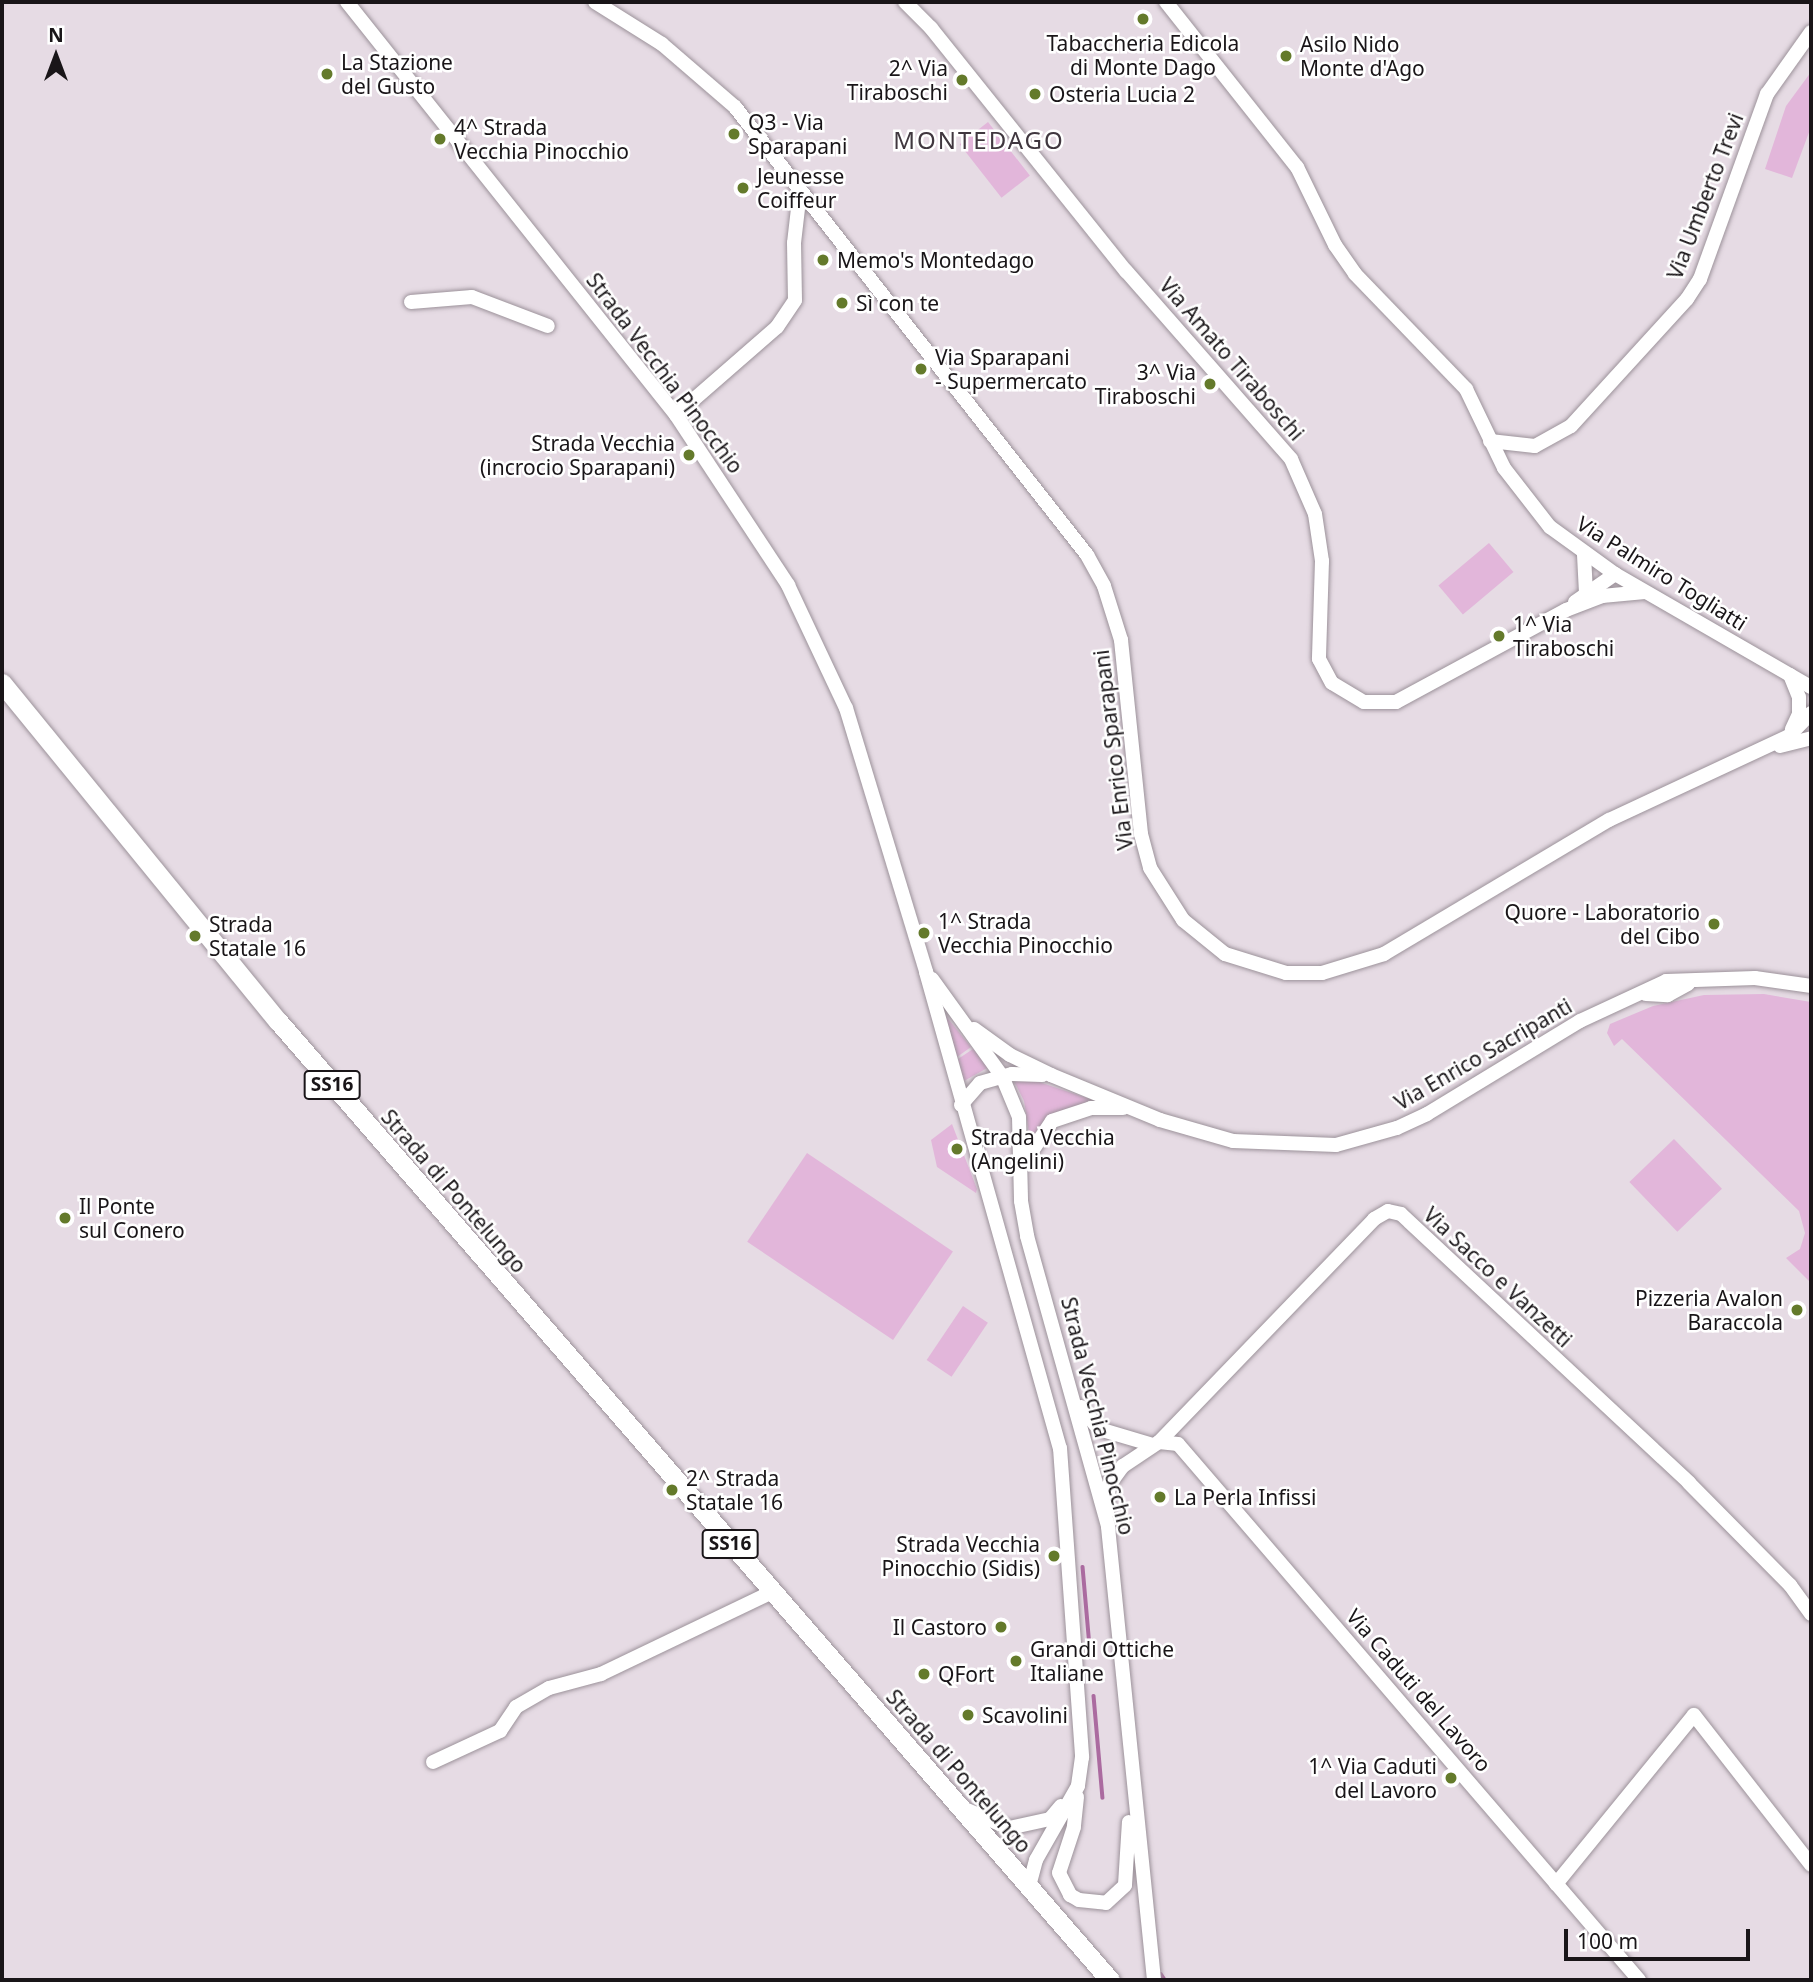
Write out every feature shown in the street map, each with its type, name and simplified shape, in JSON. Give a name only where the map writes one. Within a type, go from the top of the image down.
[{"type":"main road","name":"Strada di Pontelungo","points":[[2,684],[278,1021],[1110,1980]]},
{"type":"street","name":"Strada Vecchia Pinocchio","points":[[347,2],[676,415],[788,585],[830,667],[860,749],[926,972],[961,1105],[1044,1382],[1059,1448],[1079,1675],[1082,1757],[1077,1786],[1036,1860],[1029,1886]]},
{"type":"street","name":"Via Enrico Sparapani","points":[[595,2],[704,76],[770,148],[800,191],[1092,565],[1121,640],[1141,834],[1150,867],[1182,920],[1225,954],[1286,973],[1322,973],[1354,966],[1384,954],[1609,820],[1762,751],[1789,736],[1811,713]]},
{"type":"street","name":"Via Amato Tiraboschi","points":[[905,2],[931,28],[1126,271],[1291,459],[1315,514],[1322,561],[1319,659],[1332,683],[1364,702],[1396,702],[1566,610],[1602,596],[1645,592]]},
{"type":"street","name":"Via Palmiro Togliatti","points":[[1166,2],[1297,167],[1335,245],[1355,274],[1466,389],[1490,441],[1528,502],[1584,555],[1811,687]]},
{"type":"street","name":"Via Umberto Trevi","points":[[1490,441],[1535,446],[1571,426],[1687,299],[1700,279],[1767,94],[1811,32]]},
{"type":"street","points":[[676,415],[777,327],[795,300],[794,243],[800,191]]},
{"type":"street","points":[[411,302],[472,297],[548,326]]},
{"type":"street","points":[[1584,555],[1586,592]]},
{"type":"street","points":[[1602,596],[1615,574]]},
{"type":"street","name":"Via Amato Tiraboschi","points":[[1566,610],[1586,592],[1615,574]]},
{"type":"street","points":[[1789,736],[1799,714],[1799,697],[1790,675]]},
{"type":"street","name":"Via Enrico Sparapani","points":[[1762,751],[1811,738]]},
{"type":"street","name":"Strada Vecchia Pinocchio","points":[[926,972],[1002,1076],[1019,1117],[1027,1236],[1073,1389],[1108,1527],[1134,1804],[1154,1980]]},
{"type":"street","name":"Via Enrico Sacripanti","points":[[964,1022],[1010,1055],[1134,1109],[1233,1141],[1336,1145],[1398,1128],[1427,1114],[1580,1021],[1646,994],[1668,995],[1688,984],[1755,978],[1811,986]]},
{"type":"street","name":"Via Enrico Sacripanti","points":[[1002,1076],[1051,1075]]},
{"type":"street","points":[[961,1105],[973,1088],[1002,1076]]},
{"type":"street","name":"Via Enrico Sacripanti","points":[[1021,1166],[1052,1121],[1091,1108],[1134,1109]]},
{"type":"street","name":"Via Sacco e Vanzetti","points":[[1108,1527],[1107,1495],[1113,1477],[1156,1444],[1374,1219],[1388,1211],[1401,1214],[1689,1483],[1790,1585],[1811,1614]]},
{"type":"street","points":[[1073,1389],[1086,1417],[1099,1429],[1156,1444]]},
{"type":"street","name":"Via Caduti del Lavoro","points":[[1156,1444],[1178,1444],[1639,1980]]},
{"type":"street","points":[[433,1762],[500,1731],[516,1707],[550,1688],[601,1674],[772,1592]]},
{"type":"street","points":[[1556,1884],[1694,1715],[1811,1865]]},
{"type":"street","points":[[1077,1786],[1074,1827],[1059,1873],[1070,1895],[1079,1900],[1106,1903],[1125,1885],[1128,1829],[1134,1804]]},
{"type":"street","points":[[960,1806],[1009,1828],[1029,1826],[1050,1819],[1077,1786]]},
{"type":"shaded area","points":[[1811,72],[1811,127],[1792,178],[1765,169],[1786,106]]},
{"type":"shaded area","points":[[988,122],[1030,176],[1001,198],[960,144]]},
{"type":"shaded area","points":[[1489,543],[1513,572],[1463,615],[1438,585]]},
{"type":"shaded area","points":[[1764,994],[1811,1002],[1811,1283],[1786,1258],[1800,1249],[1805,1233],[1799,1211],[1622,1039],[1614,1046],[1607,1033],[1610,1024],[1653,1006],[1704,995]]},
{"type":"shaded area","points":[[945,1015],[971,1047],[957,1057]]},
{"type":"shaded area","points":[[973,1049],[989,1067],[964,1081],[958,1059]]},
{"type":"shaded area","points":[[1014,1081],[1036,1081],[1093,1100],[1051,1115],[1030,1139],[1024,1101]]},
{"type":"shaded area","points":[[952,1124],[977,1189],[976,1193],[937,1167],[931,1140]]},
{"type":"shaded area","points":[[1674,1139],[1722,1189],[1677,1232],[1629,1182]]},
{"type":"shaded area","points":[[807,1153],[953,1251],[893,1340],[747,1242]]},
{"type":"shaded area","points":[[963,1306],[988,1323],[952,1377],[927,1360]]},
{"type":"waterway","points":[[1083,1567],[1091,1658]]},
{"type":"waterway","points":[[1094,1696],[1103,1798]]},
{"type":"waterway","points":[[1161,1974],[1165,1980]]},
{"type":"place","name":"Tabaccheria Edicola di Monte Dago","points":[[1143,19]]},
{"type":"place","name":"Asilo Nido Monte d'Ago","points":[[1286,56]]},
{"type":"place","name":"La Stazione del Gusto","points":[[327,74]]},
{"type":"place","name":"2^ Via Tiraboschi","points":[[962,80]]},
{"type":"place","name":"Osteria Lucia 2","points":[[1035,94]]},
{"type":"place","name":"Q3 - Via Sparapani","points":[[734,134]]},
{"type":"place","name":"4^ Strada Vecchia Pinocchio","points":[[440,139]]},
{"type":"place","name":"Jeunesse Coiffeur","points":[[743,188]]},
{"type":"place","name":"Memo's Montedago","points":[[823,260]]},
{"type":"place","name":"Sì con te","points":[[842,303]]},
{"type":"place","name":"Via Sparapani - Supermercato","points":[[921,369]]},
{"type":"place","name":"3^ Via Tiraboschi","points":[[1210,384]]},
{"type":"place","name":"Strada Vecchia (incrocio Sparapani)","points":[[689,455]]},
{"type":"place","name":"1^ Via Tiraboschi","points":[[1499,636]]},
{"type":"place","name":"Quore - Laboratorio del Cibo","points":[[1714,924]]},
{"type":"place","name":"1^ Strada Vecchia Pinocchio","points":[[924,933]]},
{"type":"place","name":"Strada Statale 16","points":[[195,936]]},
{"type":"place","name":"Strada Vecchia (Angelini)","points":[[957,1149]]},
{"type":"place","name":"Il Ponte sul Conero","points":[[65,1218]]},
{"type":"place","name":"Pizzeria Avalon Baraccola","points":[[1797,1310]]},
{"type":"place","name":"2^ Strada Statale 16","points":[[672,1490]]},
{"type":"place","name":"La Perla Infissi","points":[[1160,1497]]},
{"type":"place","name":"Strada Vecchia Pinocchio (Sidis)","points":[[1054,1556]]},
{"type":"place","name":"Il Castoro","points":[[1001,1627]]},
{"type":"place","name":"Grandi Ottiche Italiane","points":[[1016,1661]]},
{"type":"place","name":"QFort","points":[[924,1674]]},
{"type":"place","name":"Scavolini","points":[[968,1715]]},
{"type":"place","name":"1^ Via Caduti del Lavoro","points":[[1451,1778]]},
{"type":"district","name":"MONTEDAGO","points":[[979,140]]}]
